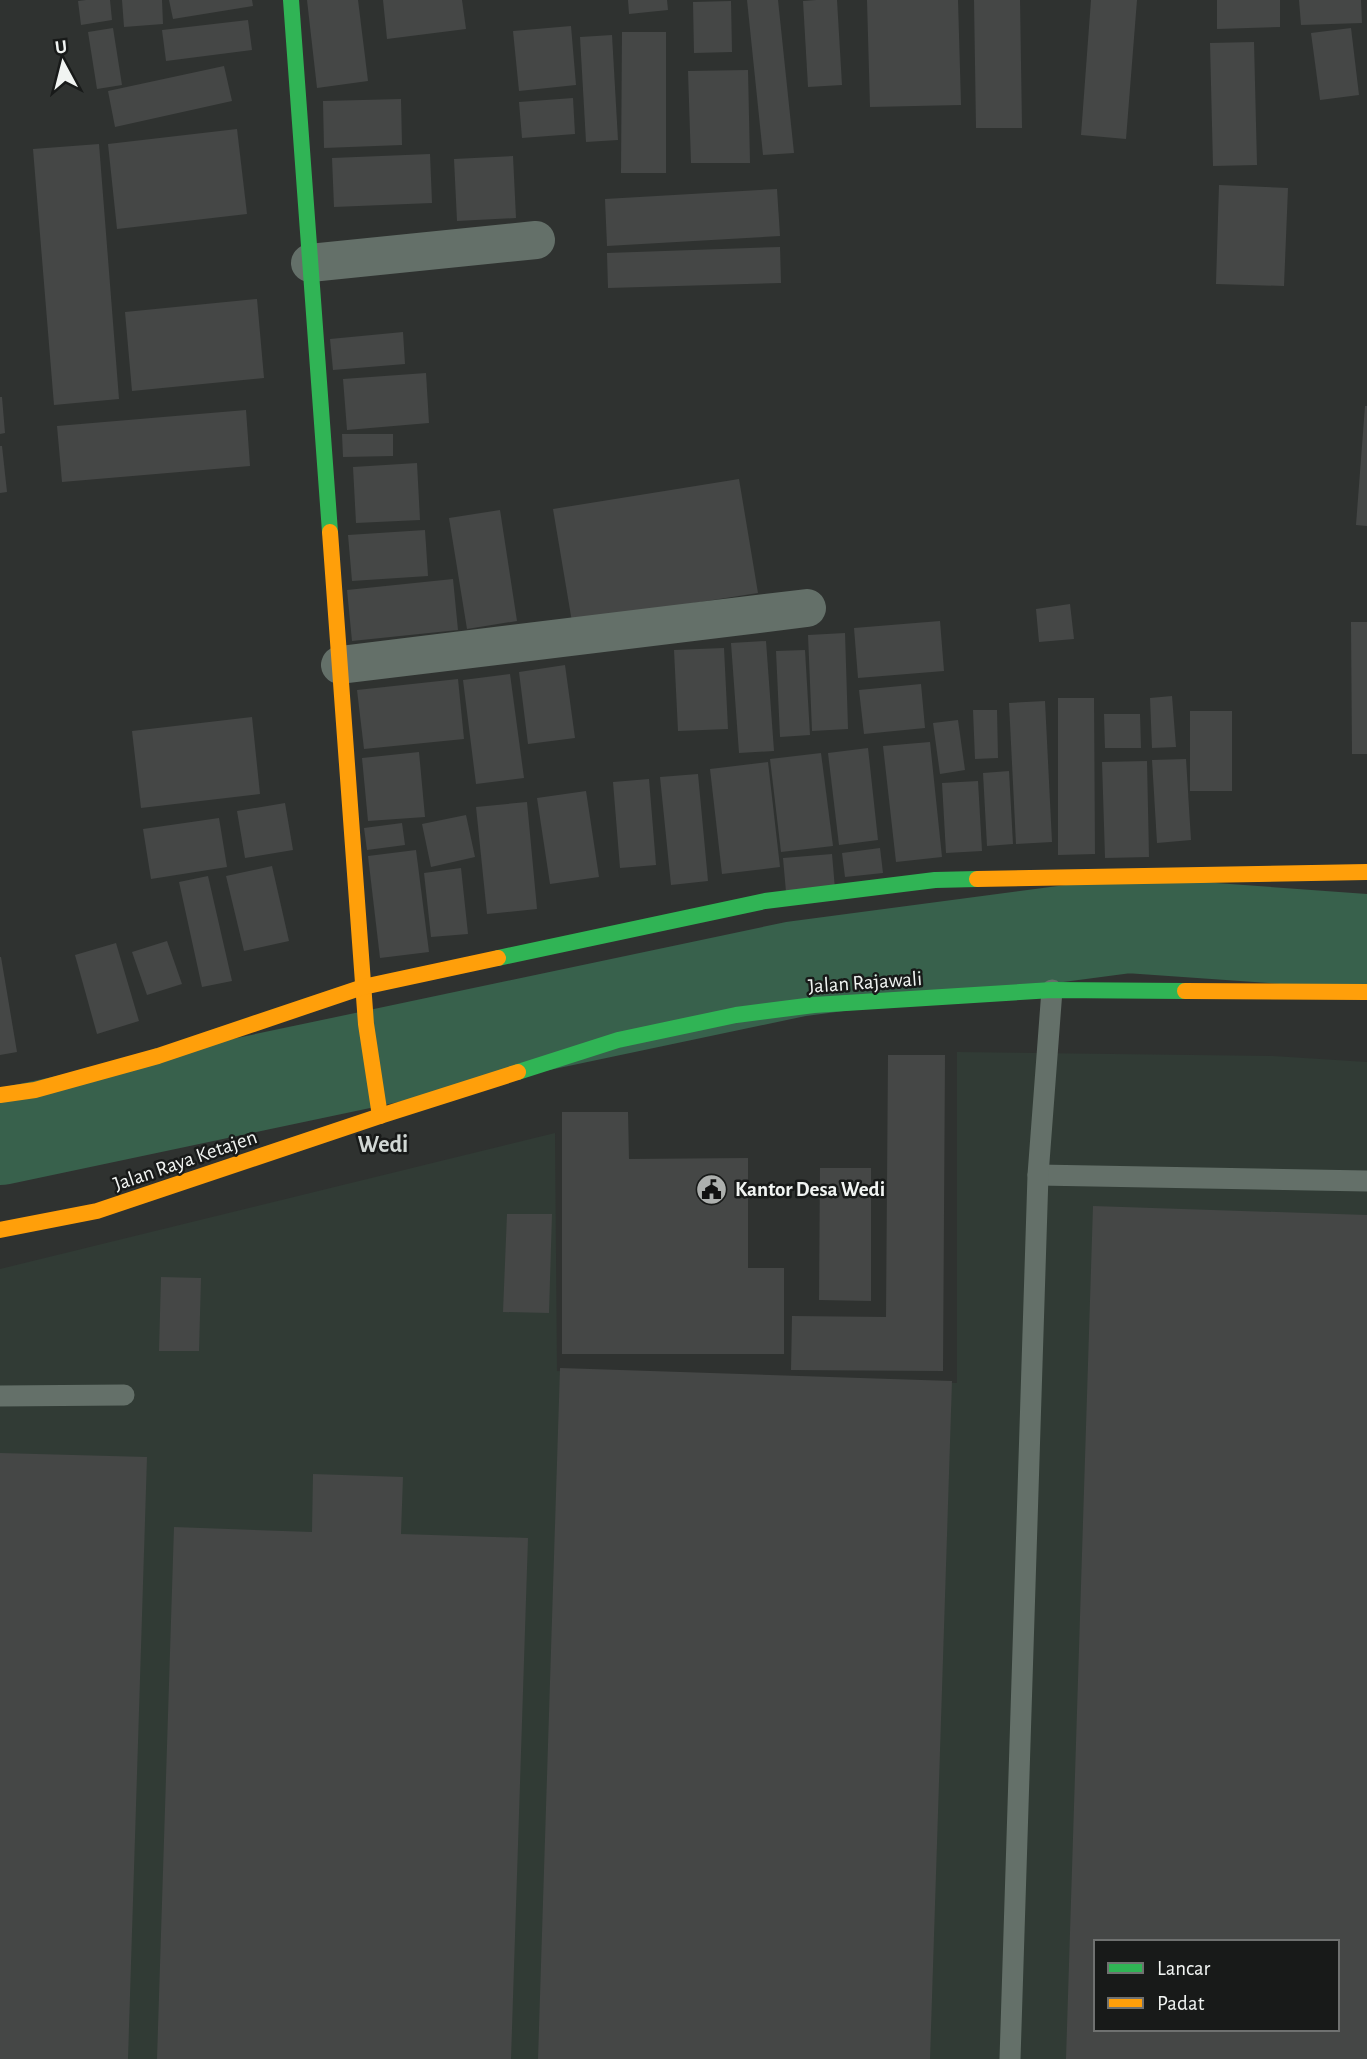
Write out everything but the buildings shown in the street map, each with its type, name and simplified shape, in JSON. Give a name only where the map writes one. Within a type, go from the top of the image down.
[{"type":"street","points":[[291,0],[363,987],[380,1116]]},
{"type":"street","points":[[310,263],[536,240]]},
{"type":"street","points":[[340,665],[807,608]]},
{"type":"street","points":[[0,1095],[35,1090],[158,1056],[363,987],[765,901],[935,880],[1367,872]]},
{"type":"street","name":"Jalan Rajawali","points":[[380,1116],[618,1040],[736,1014],[814,1005],[1052,990],[1367,992]]},
{"type":"street","name":"Jalan Raya Ketajen","points":[[0,1230],[97,1211],[380,1116]]},
{"type":"lane","points":[[1010,2059],[1038,1175],[1052,990]]},
{"type":"lane","points":[[1038,1175],[1367,1181]]},
{"type":"lane","points":[[0,1396],[124,1395]]},
{"type":"shaded area","points":[[957,1052],[1273,1056],[1367,1062],[1367,2059],[0,2059],[0,1269],[555,1133],[557,1371],[957,1383]]},
{"type":"waterway","points":[[0,1137],[796,969],[1129,925],[1367,942]]},
{"type":"traffic: fast","points":[[291,0],[330,532]]},
{"type":"traffic: fast","points":[[498,958],[765,901],[935,880],[977,879]]},
{"type":"traffic: fast","points":[[518,1072],[618,1040],[736,1015],[814,1005],[1052,990],[1185,991]]},
{"type":"traffic: slow","points":[[330,532],[366,1024],[380,1116]]},
{"type":"traffic: slow","points":[[977,879],[1367,872]]},
{"type":"traffic: slow","points":[[0,1095],[35,1090],[158,1056],[363,987],[498,958]]},
{"type":"traffic: slow","points":[[1185,991],[1367,992]]},
{"type":"traffic: slow","points":[[0,1230],[97,1211],[518,1072]]},
{"type":"place","name":"Kantor Desa Wedi","points":[[712,1189]]},
{"type":"district","name":"Wedi","points":[[383,1144]]}]
